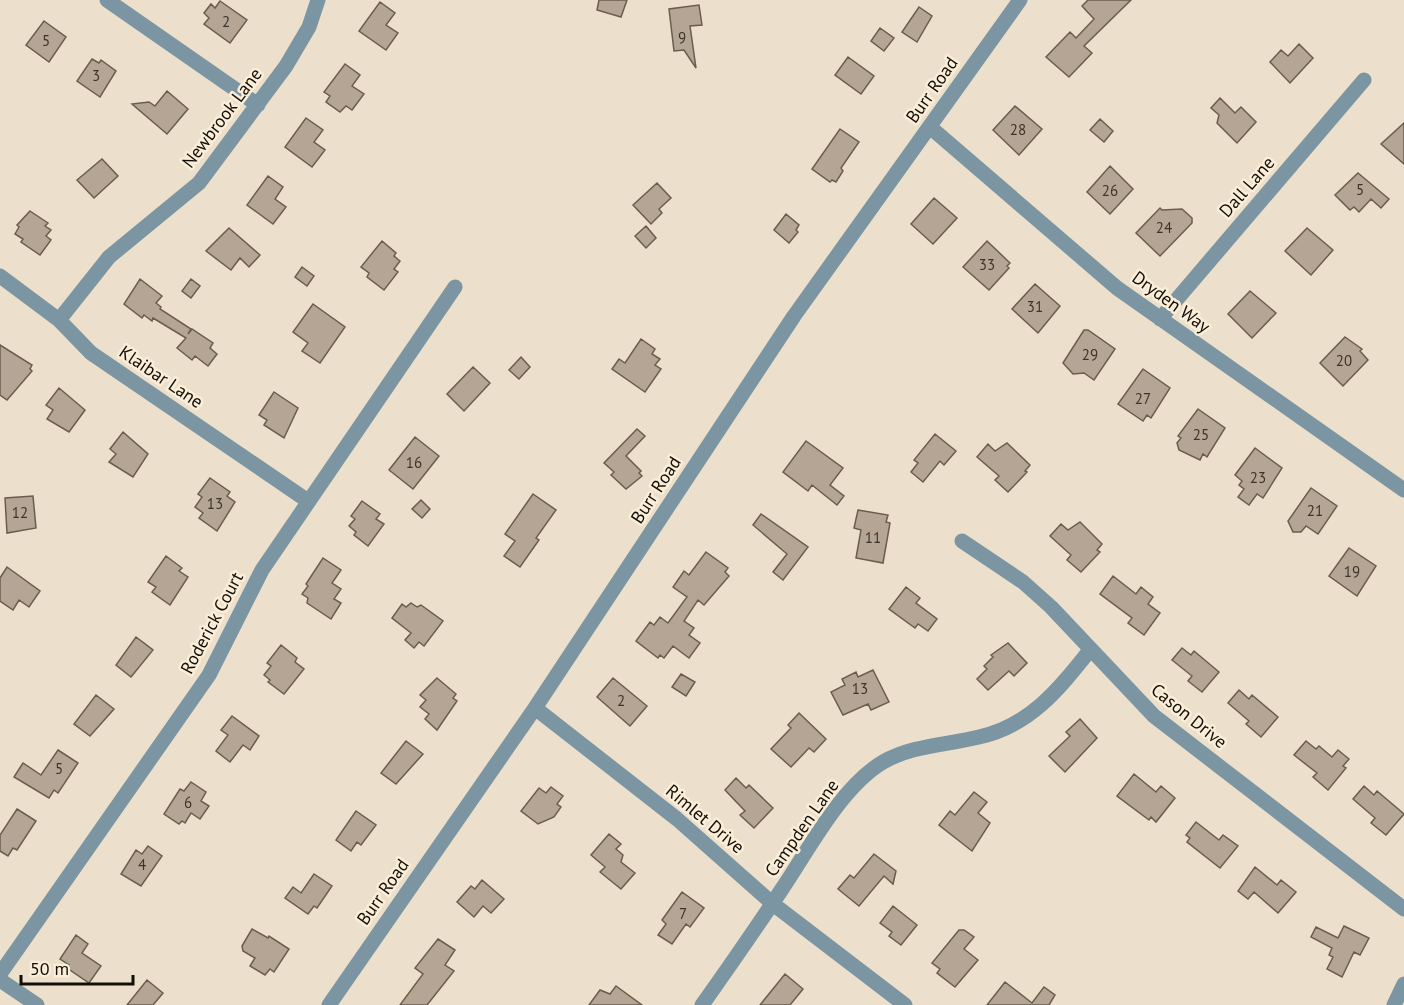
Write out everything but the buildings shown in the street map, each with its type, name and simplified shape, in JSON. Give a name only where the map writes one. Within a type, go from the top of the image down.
[{"type":"street","points":[[107,0],[258,105]]},
{"type":"street","name":"Newbrook Lane","points":[[59,320],[109,257],[198,183],[258,105],[309,27],[318,0]]},
{"type":"street","name":"Burr Road","points":[[329,1005],[536,708],[794,316],[1020,0]]},
{"type":"street","name":"Dall Lane","points":[[1160,319],[1364,80]]},
{"type":"street","name":"Dryden Way","points":[[930,127],[1118,288],[1404,490]]},
{"type":"street","name":"Klaibar Lane","points":[[0,276],[59,320],[91,353],[308,501]]},
{"type":"street","name":"Roderick Court","points":[[0,974],[209,675],[233,629],[249,591],[308,501],[455,288]]},
{"type":"street","name":"Cason Drive","points":[[962,541],[1023,582],[1051,608],[1154,716],[1404,909]]},
{"type":"street","name":"Campden Lane","points":[[702,1005],[856,784],[883,763],[913,750],[946,741],[979,737],[1009,728],[1042,707],[1090,650]]},
{"type":"street","name":"Rimlet Drive","points":[[536,708],[677,819],[773,904],[905,1005]]},
{"type":"street","points":[[0,980],[37,1005]]},
{"type":"street","points":[[1394,1005],[1404,984]]}]
